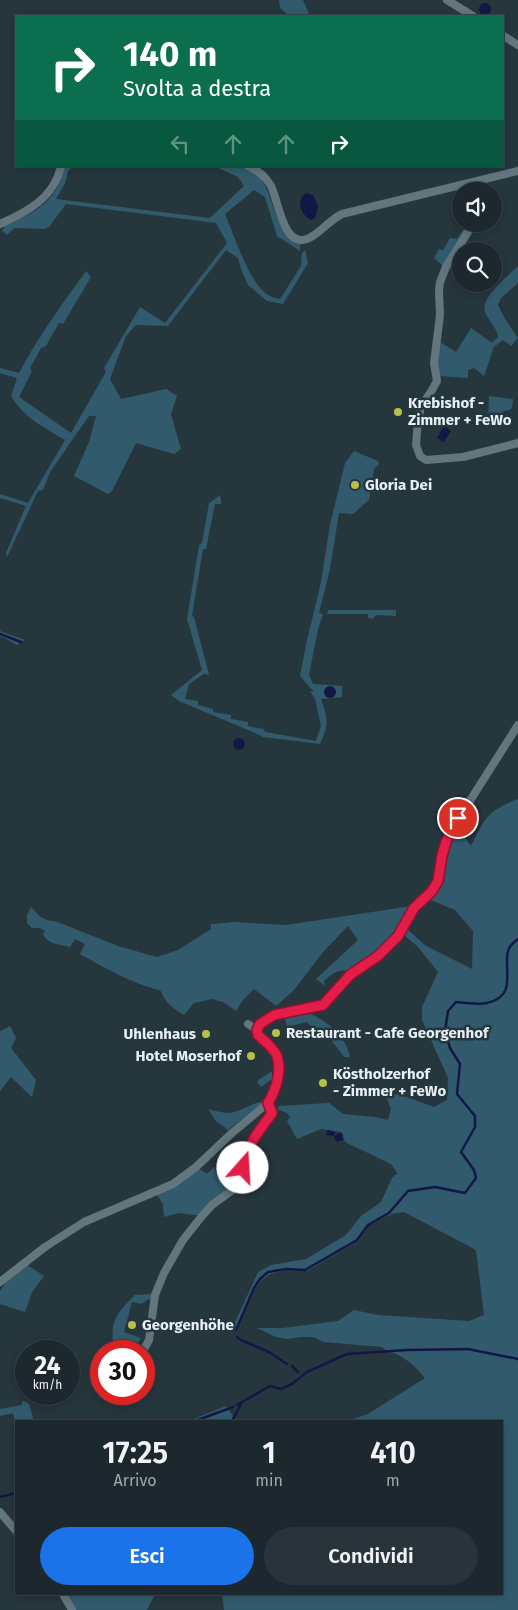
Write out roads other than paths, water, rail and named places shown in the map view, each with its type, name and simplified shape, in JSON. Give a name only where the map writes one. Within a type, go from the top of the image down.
[{"type":"street","points":[[447,0],[471,15]]},
{"type":"street","points":[[504,36],[518,45]]},
{"type":"street","points":[[0,224],[30,210],[43,199],[58,178],[60,167]]},
{"type":"street","points":[[250,167],[264,176],[272,188],[288,231],[302,240],[308,239],[342,214],[518,171]]},
{"type":"street","points":[[468,232],[446,267],[440,282],[440,316],[434,363],[437,381],[419,412],[416,445],[420,456],[426,460],[463,457],[518,443]]},
{"type":"street","points":[[257,1030],[260,1024],[274,1015],[323,1005],[350,975],[378,956],[398,936],[414,908],[432,891],[438,881],[442,856],[452,829],[518,726]]},
{"type":"street","points":[[0,1282],[45,1247],[78,1225],[173,1184],[196,1167],[268,1103],[276,1085],[278,1073],[277,1056],[258,1035],[257,1030],[248,1024]]},
{"type":"street","points":[[149,1340],[156,1290],[164,1273],[183,1240],[202,1216],[212,1205],[239,1183],[244,1157],[258,1131],[272,1113],[268,1103]]},
{"type":"street","points":[[0,1512],[15,1530]]},
{"type":"street","points":[[63,1595],[72,1610]]},
{"type":"waterway","points":[[0,634],[21,642]]},
{"type":"waterway","points":[[236,1330],[254,1288],[268,1272],[286,1269],[305,1270],[357,1240],[368,1225],[389,1213],[408,1191],[435,1187],[465,1193],[476,1178],[474,1170],[461,1152],[475,1127],[475,1116],[457,1094],[460,1064],[450,1048],[445,1031],[448,1011],[456,1002],[483,1004],[497,1000],[503,995],[507,981],[508,951],[518,939]]},
{"type":"waterway","points":[[237,1337],[269,1352],[287,1364]]},
{"type":"waterway","points":[[237,1405],[270,1386],[281,1389],[292,1384],[307,1372],[347,1354],[407,1350],[468,1349],[518,1359]]},
{"type":"waterway","points":[[292,1366],[298,1372]]},
{"type":"waterway","points":[[233,1420],[241,1404]]},
{"type":"waterway","points":[[198,1420],[233,1407]]},
{"type":"waterway","points":[[0,1497],[15,1493]]},
{"type":"place","name":"Krebishof - Zimmer + FeWo","points":[[398,412]]},
{"type":"place","name":"Gloria Dei","points":[[355,485]]},
{"type":"place","name":"Restaurant - Cafe Georgenhof","points":[[276,1033]]},
{"type":"place","name":"Uhlenhaus","points":[[206,1034]]},
{"type":"place","name":"Hotel Moserhof","points":[[251,1056]]},
{"type":"place","name":"Köstholzerhof - Zimmer + FeWo","points":[[323,1083]]},
{"type":"place","name":"Georgenhöhe","points":[[132,1325]]}]
